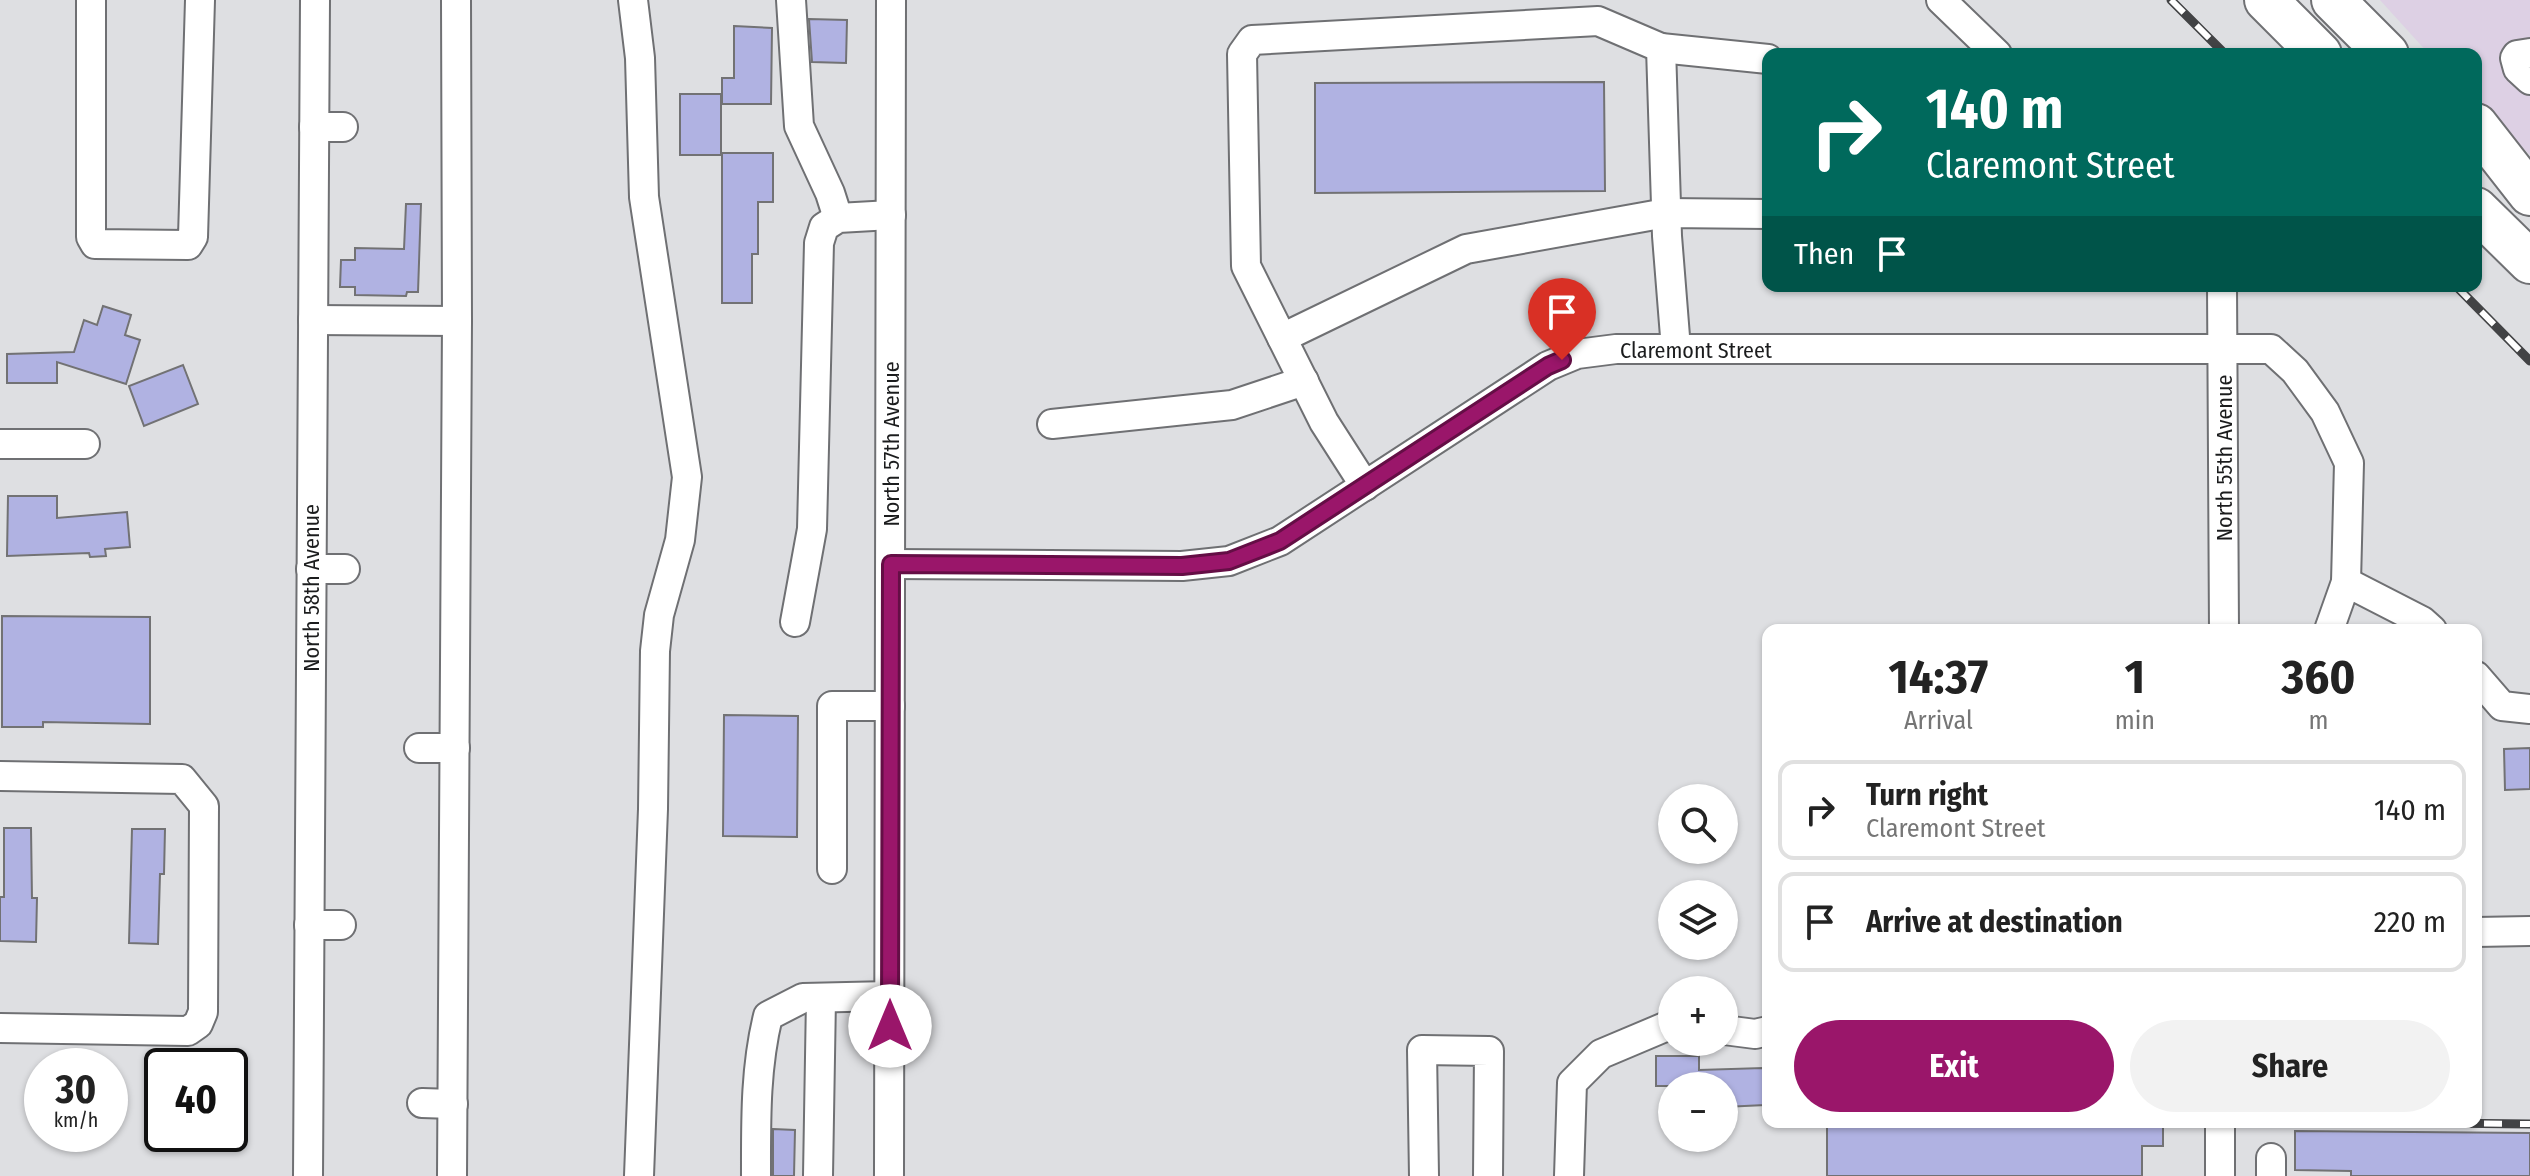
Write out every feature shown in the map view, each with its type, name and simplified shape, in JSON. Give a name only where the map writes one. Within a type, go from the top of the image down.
[{"type":"highway","points":[[2266,0],[2314,48]]},
{"type":"highway","points":[[2333,0],[2381,48]]},
{"type":"highway","points":[[2373,0],[2415,48]]},
{"type":"highway","points":[[2482,133],[2530,196]]},
{"type":"highway","points":[[2482,149],[2530,196]]},
{"type":"highway","points":[[2482,215],[2530,262]]},
{"type":"street","points":[[91,0],[91,237],[95,244],[188,245],[193,237],[200,0]]},
{"type":"street","name":"North 58th Avenue","points":[[308,1176],[315,0]]},
{"type":"street","points":[[452,1176],[456,0]]},
{"type":"street","points":[[633,0],[640,58],[644,197],[687,477],[680,540],[659,615],[655,651],[653,809],[639,1176]]},
{"type":"street","points":[[791,0],[799,126],[838,218]]},
{"type":"street","name":"North 57th Avenue","points":[[889,1176],[891,0]]},
{"type":"street","points":[[1941,0],[1991,48]]},
{"type":"street","points":[[1365,486],[1324,422],[1246,266],[1242,54],[1252,40],[1598,21],[1661,48],[1762,58]]},
{"type":"street","points":[[1661,48],[1666,213],[1676,349]]},
{"type":"street","points":[[2530,53],[2517,55],[2515,64],[2530,80]]},
{"type":"street","points":[[314,127],[343,127]]},
{"type":"street","points":[[1282,338],[1466,249],[1666,213],[1762,214]]},
{"type":"street","points":[[795,622],[812,529],[819,243],[824,227],[838,218],[891,215]]},
{"type":"street","name":"North 55th Avenue","points":[[2222,292],[2224,624]]},
{"type":"street","points":[[313,320],[457,321]]},
{"type":"street","name":"Claremont Street","points":[[891,564],[1182,566],[1229,561],[1280,541],[1548,366],[1577,354],[1616,349],[2271,349],[2295,371],[2325,412],[2349,463],[2346,582]]},
{"type":"street","points":[[1052,424],[1232,405],[1304,381]]},
{"type":"street","points":[[0,444],[85,444]]},
{"type":"street","points":[[311,569],[345,569]]},
{"type":"street","points":[[2331,624],[2346,582],[2425,624]]},
{"type":"street","points":[[2482,683],[2502,706],[2530,709]]},
{"type":"street","points":[[832,869],[832,706],[890,706]]},
{"type":"street","points":[[419,748],[455,748]]},
{"type":"street","points":[[0,776],[182,779],[204,806],[203,1012],[198,1024],[188,1031],[0,1028]]},
{"type":"street","points":[[309,925],[341,925]]},
{"type":"street","points":[[2482,932],[2530,931]]},
{"type":"street","points":[[756,1176],[756,1100],[760,1047],[768,1016],[803,998],[890,996]]},
{"type":"street","points":[[818,1176],[821,998]]},
{"type":"street","points":[[1569,1176],[1572,1083],[1601,1054],[1658,1030]]},
{"type":"street","points":[[1738,1032],[1762,1032]]},
{"type":"street","points":[[1424,1176],[1422,1050],[1489,1051],[1488,1176]]},
{"type":"street","points":[[422,1103],[453,1104]]},
{"type":"street","points":[[2220,1128],[2220,1176]]},
{"type":"shaded area","points":[[2380,0],[2530,0],[2530,155],[2482,107],[2482,48],[2424,48]]},
{"type":"building","points":[[809,19],[847,20],[846,63],[812,62]]},
{"type":"building","points":[[734,26],[772,28],[771,104],[722,104],[722,78],[734,78]]},
{"type":"building","points":[[1604,82],[1605,191],[1315,193],[1315,83]]},
{"type":"building","points":[[680,94],[721,94],[721,155],[680,155]]},
{"type":"building","points":[[722,153],[773,153],[773,202],[758,202],[758,254],[752,254],[752,303],[722,303]]},
{"type":"building","points":[[406,204],[421,204],[418,292],[407,292],[406,296],[355,295],[355,287],[340,287],[341,260],[355,260],[355,248],[404,249]]},
{"type":"building","points":[[103,306],[131,315],[125,335],[140,340],[126,384],[57,362],[57,383],[7,383],[7,354],[74,352],[84,320],[97,325]]},
{"type":"building","points":[[183,365],[198,404],[144,426],[129,386]]},
{"type":"building","points":[[8,496],[57,496],[57,518],[127,512],[130,547],[105,549],[106,556],[90,557],[89,553],[7,556]]},
{"type":"building","points":[[2,616],[150,617],[150,724],[43,722],[43,727],[2,727]]},
{"type":"building","points":[[724,715],[798,716],[797,837],[723,836]]},
{"type":"building","points":[[2530,748],[2530,789],[2505,790],[2504,749]]},
{"type":"building","points":[[4,828],[31,828],[32,898],[37,898],[36,942],[0,941],[0,897],[4,897]]},
{"type":"building","points":[[132,829],[165,829],[158,944],[129,943]]},
{"type":"building","points":[[1656,1056],[1699,1056],[1699,1070],[1762,1068],[1762,1105],[1738,1106],[1738,1072],[1658,1072],[1658,1086]]},
{"type":"building","points":[[1827,1128],[2163,1128],[2163,1146],[2142,1146],[2142,1176],[1827,1176]]},
{"type":"building","points":[[773,1129],[795,1130],[794,1176],[773,1176]]},
{"type":"building","points":[[2295,1131],[2530,1133],[2530,1176],[2351,1176],[2351,1171],[2295,1170]]},
{"type":"railway","points":[[2171,0],[2219,48]]},
{"type":"railway","points":[[2462,292],[2530,361]]},
{"type":"railway","points":[[2482,1123],[2530,1124]]},
{"type":"route","points":[[890,1026],[891,564],[1182,566],[1229,561],[1280,541],[1548,366],[1562,360]]}]
